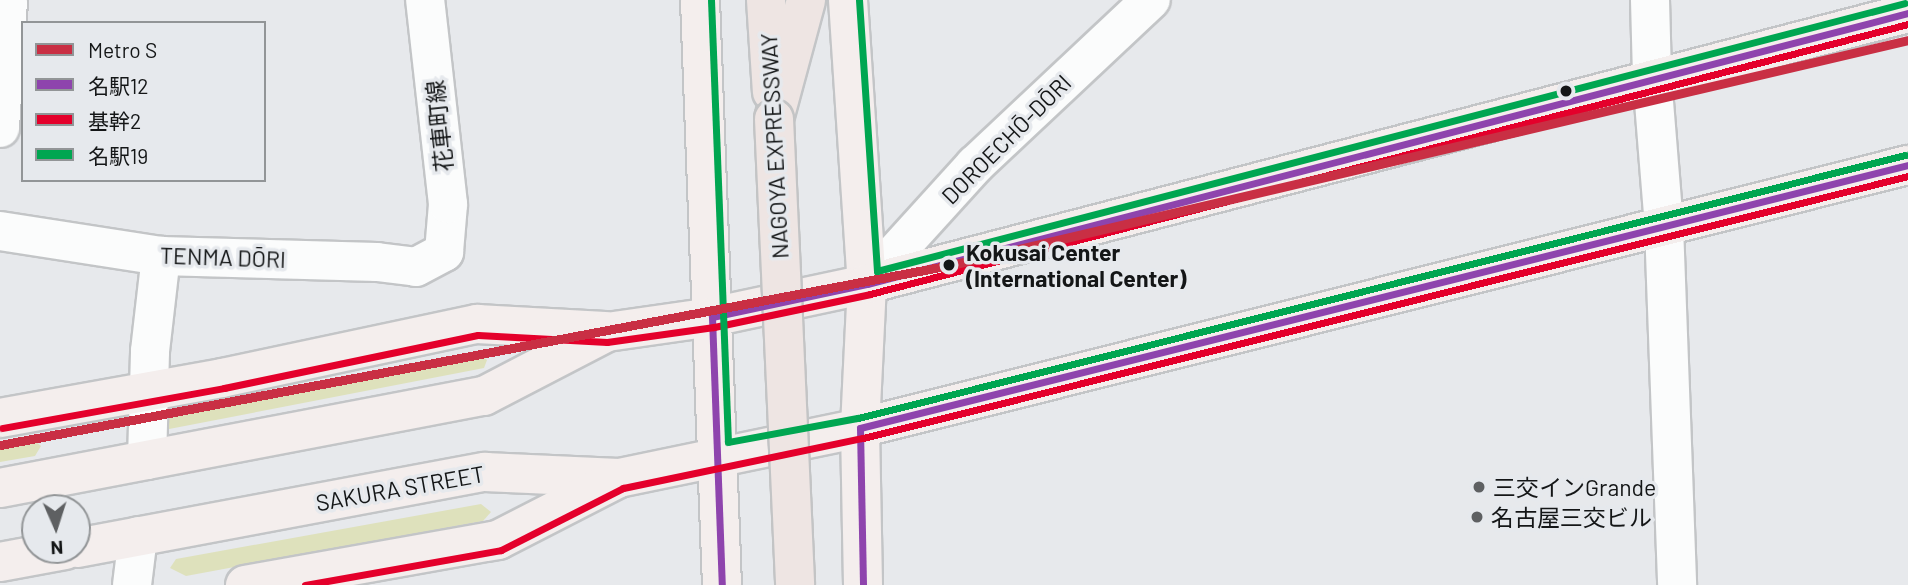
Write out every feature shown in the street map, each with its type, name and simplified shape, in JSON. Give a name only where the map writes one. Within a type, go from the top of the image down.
[{"type":"highway","name":"NAGOYA EXPRESSWAY","points":[[766,0],[795,585]]},
{"type":"highway","points":[[774,119],[806,0]]},
{"type":"main road","points":[[700,0],[722,585]]},
{"type":"main road","points":[[848,0],[867,284],[860,428],[863,585]]},
{"type":"main road","points":[[0,418],[477,324],[607,331],[712,317],[867,284],[1908,13]]},
{"type":"main road","name":"SAKURA STREET","points":[[91,545],[485,472],[618,478],[860,428],[1908,164]]},
{"type":"main road","points":[[0,488],[484,396],[607,331]]},
{"type":"main road","points":[[245,585],[498,540],[618,478]]},
{"type":"main road","points":[[0,562],[21,558]]},
{"type":"street","points":[[0,128],[8,0]]},
{"type":"street","name":"花車町線","points":[[425,0],[448,204],[444,252]]},
{"type":"street","points":[[1650,0],[1652,78],[1664,226],[1677,585]]},
{"type":"street","name":"DOROECHŌ-DŌRI","points":[[867,284],[975,165],[1144,1]]},
{"type":"street","name":"TENMA DŌRI","points":[[0,231],[161,256],[377,262],[416,267],[444,252]]},
{"type":"street","points":[[147,460],[161,256]]},
{"type":"street","points":[[132,585],[138,536]]},
{"type":"green space","points":[[480,354],[487,360],[484,368],[138,435],[127,430],[131,421]]},
{"type":"green space","points":[[31,438],[41,446],[35,456],[0,462],[0,444]]},
{"type":"green space","points":[[481,504],[491,512],[483,521],[186,576],[170,568],[176,559]]},
{"type":"metro line","name":"S","points":[[0,445],[951,265],[1908,40]]},
{"type":"transit line","name":"名駅19","points":[[711,0],[728,442],[858,418],[1905,155]]},
{"type":"transit line","name":"名駅19","points":[[859,0],[877,271],[1905,3]]},
{"type":"transit line","name":"名駅12","points":[[712,317],[867,284],[1908,13]]},
{"type":"transit line","name":"基幹2","points":[[2,428],[224,388],[478,335],[607,342],[714,327],[870,294],[1908,24]]},
{"type":"transit line","name":"名駅12","points":[[860,428],[1908,165]]},
{"type":"transit line","name":"基幹2","points":[[305,585],[501,550],[623,488],[863,438],[1908,176]]},
{"type":"transit line","name":"名駅12","points":[[712,317],[722,585]]},
{"type":"transit line","name":"名駅12","points":[[860,428],[863,585]]},
{"type":"place","name":"Kokusai Center (International Center)","points":[[949,265]]},
{"type":"place","name":"三交インGrande","points":[[1479,487]]},
{"type":"place","name":"名古屋三交ビル","points":[[1477,517]]}]
